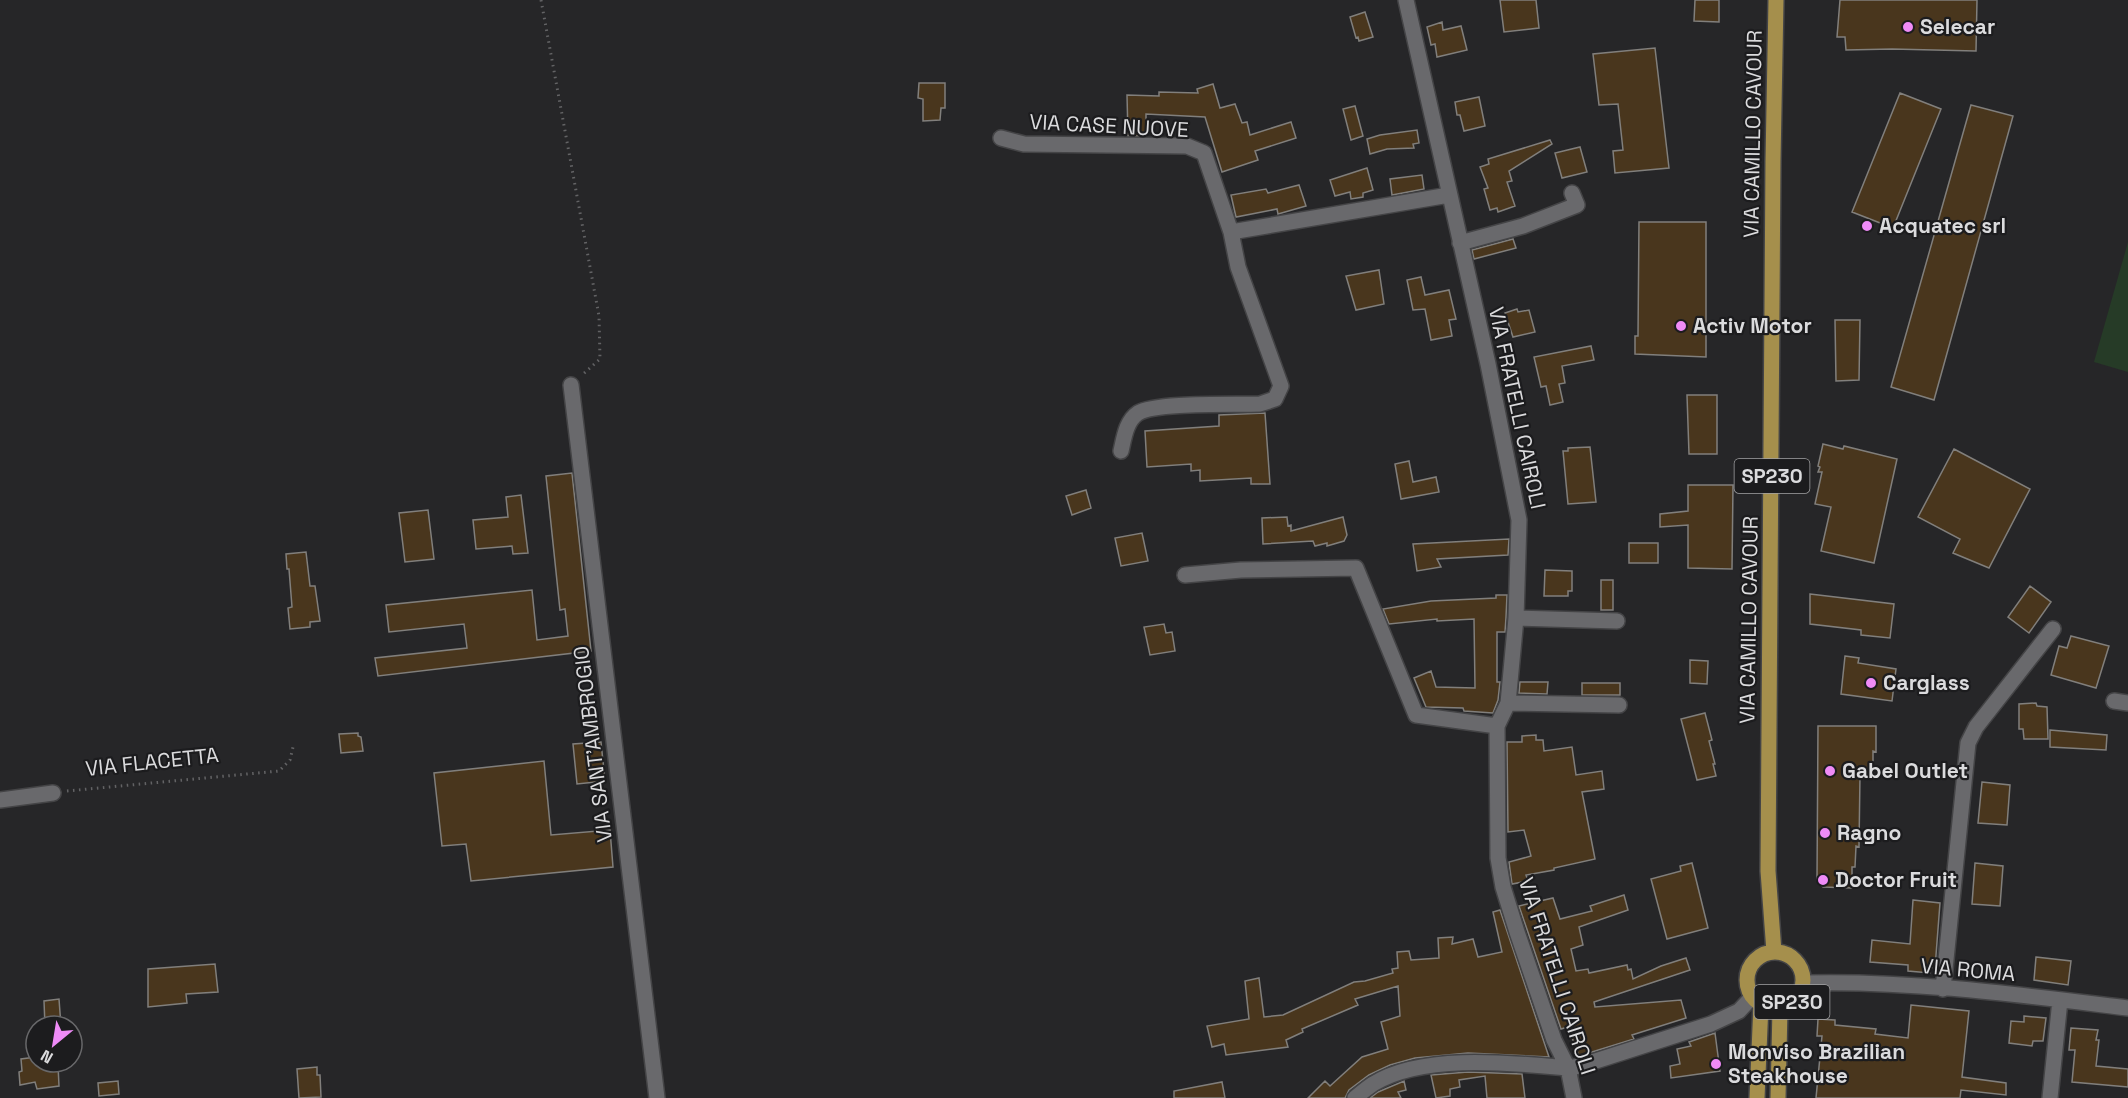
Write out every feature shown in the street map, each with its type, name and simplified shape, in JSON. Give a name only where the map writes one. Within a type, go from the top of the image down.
[{"type":"main road","name":"VIA CAMILLO CAVOUR","points":[[1774,952],[1768,859],[1776,0]]},
{"type":"main road","name":"SP230","points":[[1774,952],[1792,958],[1799,965],[1803,973],[1803,983],[1801,992],[1789,1005],[1780,1008],[1767,1007],[1756,1000],[1748,989],[1748,972],[1758,958],[1774,952]]},
{"type":"main road","name":"SP230","points":[[1756,1000],[1757,1098]]},
{"type":"main road","name":"SP230","points":[[1778,1098],[1780,1008]]},
{"type":"street","name":"VIA FRATELLI CAIROLI","points":[[1406,0],[1488,364],[1519,520],[1516,618],[1508,704],[1497,726],[1498,850],[1503,887],[1554,1040],[1568,1068],[1574,1098]]},
{"type":"street","name":"VIA CASE NUOVE","points":[[1001,138],[1024,144],[1187,146],[1204,153],[1231,232],[1238,267],[1281,386],[1275,399],[1260,404],[1157,407],[1137,413],[1127,427],[1121,451]]},
{"type":"street","points":[[1460,243],[1523,226],[1577,205],[1572,193]]},
{"type":"street","points":[[1231,232],[1449,195]]},
{"type":"street","name":"VIA SANT'AMBROGIO","points":[[571,385],[657,1098]]},
{"type":"street","points":[[1185,575],[1241,570],[1356,568],[1416,715],[1497,726]]},
{"type":"street","points":[[1516,618],[1617,621]]},
{"type":"street","points":[[1943,989],[1968,743],[1977,727],[2054,629]]},
{"type":"street","points":[[1508,704],[1619,705]]},
{"type":"street","points":[[0,800],[53,793]]},
{"type":"street","name":"VIA ROMA","points":[[1803,983],[1835,982],[1943,989],[2128,1008]]},
{"type":"street","points":[[1355,1098],[1374,1083],[1404,1071],[1433,1066],[1457,1063],[1568,1068],[1711,1024],[1756,1000]]},
{"type":"street","points":[[2050,1098],[2060,1000]]},
{"type":"path","points":[[541,0],[599,316],[600,359],[571,385]]},
{"type":"path","name":"VIA FLACETTA","points":[[53,793],[279,771],[290,760],[293,747]]},
{"type":"green space","points":[[2128,242],[2128,372],[2094,362]]},
{"type":"building","points":[[1500,0],[1536,0],[1539,28],[1504,32]]},
{"type":"building","points":[[1695,0],[1719,0],[1719,22],[1694,21]]},
{"type":"building","name":"Selecar","points":[[1840,0],[1977,0],[1976,51],[1846,50],[1845,37],[1837,37]]},
{"type":"building","points":[[1365,12],[1373,37],[1359,41],[1350,17]]},
{"type":"building","points":[[1442,22],[1443,30],[1461,26],[1467,50],[1437,57],[1435,44],[1431,45],[1427,27]]},
{"type":"building","points":[[1655,48],[1669,168],[1615,173],[1613,151],[1623,150],[1618,104],[1599,105],[1593,54]]},
{"type":"building","points":[[919,83],[945,83],[945,108],[941,108],[940,120],[923,121],[923,99],[918,98]]},
{"type":"building","points":[[1213,84],[1220,108],[1235,104],[1242,123],[1247,122],[1250,135],[1291,122],[1296,138],[1255,151],[1258,160],[1222,172],[1205,117],[1146,114],[1146,136],[1128,136],[1127,95],[1159,96],[1159,92],[1198,93],[1197,89]]},
{"type":"building","points":[[1900,93],[1941,109],[1893,228],[1852,212]]},
{"type":"building","points":[[1479,97],[1485,126],[1464,131],[1460,115],[1457,115],[1455,102]]},
{"type":"building","points":[[1971,105],[2013,116],[1934,400],[1891,387]]},
{"type":"building","points":[[1355,106],[1363,136],[1351,140],[1343,109]]},
{"type":"building","points":[[1417,130],[1419,143],[1413,144],[1414,148],[1387,149],[1370,154],[1367,139]]},
{"type":"building","points":[[1550,140],[1552,144],[1509,171],[1512,181],[1507,182],[1515,206],[1498,212],[1497,208],[1490,210],[1484,189],[1488,188],[1480,167],[1489,164],[1488,159]]},
{"type":"building","points":[[1580,147],[1587,172],[1562,178],[1555,153]]},
{"type":"building","points":[[1367,168],[1373,190],[1363,193],[1363,197],[1351,199],[1350,192],[1335,196],[1330,180]]},
{"type":"building","points":[[1422,175],[1424,189],[1392,195],[1390,179]]},
{"type":"building","points":[[1299,185],[1306,206],[1278,214],[1277,209],[1236,217],[1231,195],[1266,189],[1268,193]]},
{"type":"building","points":[[1639,222],[1706,222],[1706,357],[1635,354],[1635,336],[1638,336]]},
{"type":"building","points":[[1513,239],[1516,248],[1474,259],[1472,250]]},
{"type":"building","points":[[1379,270],[1384,304],[1356,310],[1346,276]]},
{"type":"building","points":[[1421,277],[1425,295],[1449,290],[1456,319],[1449,320],[1452,336],[1431,340],[1425,309],[1413,310],[1407,280]]},
{"type":"building","points":[[1517,309],[1518,312],[1529,310],[1535,332],[1513,337],[1505,313]]},
{"type":"building","points":[[1835,320],[1860,320],[1859,380],[1836,381]]},
{"type":"building","points":[[1591,346],[1594,360],[1562,366],[1565,383],[1559,384],[1563,402],[1550,405],[1546,386],[1541,387],[1534,357]]},
{"type":"building","points":[[1687,395],[1717,395],[1717,454],[1689,454]]},
{"type":"building","points":[[1265,413],[1270,484],[1251,484],[1251,478],[1200,481],[1200,470],[1191,471],[1191,464],[1147,467],[1145,431],[1219,426],[1219,415]]},
{"type":"building","points":[[1823,444],[1843,449],[1844,446],[1897,459],[1874,563],[1821,551],[1831,507],[1815,504],[1822,472],[1818,472],[1820,467],[1818,466]]},
{"type":"building","points":[[1590,447],[1596,502],[1568,504],[1563,451],[1568,451],[1568,448]]},
{"type":"building","points":[[1954,449],[2030,489],[1989,568],[1953,553],[1960,539],[1918,517]]},
{"type":"building","points":[[1409,461],[1413,482],[1436,477],[1439,492],[1401,499],[1395,464]]},
{"type":"building","points":[[572,473],[591,651],[378,676],[375,658],[467,648],[464,624],[389,632],[386,605],[532,590],[537,640],[568,636],[565,609],[560,610],[546,476]]},
{"type":"building","points":[[1688,485],[1733,485],[1732,569],[1688,568],[1688,525],[1660,527],[1660,514],[1688,511]]},
{"type":"building","points":[[1086,490],[1091,508],[1072,515],[1066,496]]},
{"type":"building","points":[[521,495],[528,553],[513,554],[512,546],[476,549],[473,520],[508,517],[506,497]]},
{"type":"building","points":[[428,510],[434,559],[405,562],[399,513]]},
{"type":"building","points":[[1287,517],[1291,531],[1343,517],[1347,535],[1344,541],[1327,546],[1327,543],[1315,546],[1313,541],[1263,544],[1262,518]]},
{"type":"building","points":[[1142,533],[1148,561],[1121,566],[1115,538]]},
{"type":"building","points":[[1509,539],[1508,555],[1437,559],[1441,567],[1417,571],[1413,544]]},
{"type":"building","points":[[1629,543],[1658,543],[1658,563],[1629,563]]},
{"type":"building","points":[[306,552],[310,586],[315,586],[320,621],[310,622],[310,627],[290,629],[288,608],[292,607],[286,554]]},
{"type":"building","points":[[1545,570],[1572,571],[1572,591],[1568,591],[1568,596],[1544,596]]},
{"type":"building","points":[[1601,580],[1613,580],[1613,610],[1601,610]]},
{"type":"building","points":[[2030,586],[2051,602],[2029,633],[2008,617]]},
{"type":"building","points":[[1810,594],[1894,604],[1890,638],[1861,635],[1861,630],[1810,624]]},
{"type":"building","points":[[1496,595],[1507,595],[1505,632],[1497,632],[1497,682],[1500,682],[1498,700],[1493,713],[1464,711],[1463,708],[1426,707],[1414,678],[1431,671],[1436,687],[1475,688],[1474,619],[1437,621],[1437,619],[1389,624],[1383,609],[1431,601],[1496,598]]},
{"type":"building","points":[[1164,624],[1166,633],[1172,632],[1175,651],[1150,655],[1144,627]]},
{"type":"building","points":[[2071,636],[2109,646],[2096,688],[2051,675],[2059,646],[2067,648]]},
{"type":"building","points":[[1845,656],[1859,658],[1858,663],[1896,669],[1892,701],[1841,694]]},
{"type":"building","points":[[1690,660],[1708,661],[1707,684],[1690,683]]},
{"type":"building","points":[[1520,682],[1548,682],[1547,694],[1519,693]]},
{"type":"building","points":[[1582,683],[1620,683],[1620,695],[1582,695]]},
{"type":"building","points":[[2036,703],[2037,706],[2047,707],[2048,739],[2024,739],[2023,729],[2019,729],[2019,704]]},
{"type":"building","points":[[1705,713],[1712,740],[1709,741],[1716,776],[1697,780],[1681,719]]},
{"type":"building","points":[[1818,726],[1876,726],[1873,775],[1860,775],[1859,847],[1856,846],[1855,867],[1852,867],[1852,888],[1823,887],[1817,880]]},
{"type":"building","points":[[2050,730],[2107,735],[2106,750],[2050,747]]},
{"type":"building","points":[[358,733],[361,737],[363,751],[341,753],[339,734]]},
{"type":"building","points":[[1536,735],[1536,740],[1543,740],[1544,751],[1572,747],[1576,775],[1602,771],[1604,789],[1582,792],[1595,859],[1526,875],[1528,881],[1512,884],[1509,862],[1531,856],[1524,830],[1508,832],[1507,742],[1522,742],[1522,736]]},
{"type":"building","points":[[601,742],[605,781],[577,784],[573,744]]},
{"type":"building","points":[[544,761],[551,835],[610,830],[613,867],[471,881],[466,844],[442,846],[434,773]]},
{"type":"building","points":[[1982,782],[2010,785],[2007,825],[1978,823]]},
{"type":"building","points":[[1692,863],[1708,928],[1667,939],[1651,879],[1681,871],[1680,866]]},
{"type":"building","points":[[1975,863],[2003,866],[2000,906],[1972,904]]},
{"type":"building","points":[[1624,895],[1628,910],[1579,927],[1583,945],[1571,949],[1576,971],[1588,969],[1589,973],[1627,965],[1628,970],[1631,969],[1633,979],[1686,958],[1690,970],[1594,1002],[1595,1007],[1681,1000],[1686,1018],[1632,1035],[1634,1039],[1579,1056],[1568,1027],[1561,1029],[1519,906],[1553,898],[1560,919],[1592,911],[1590,906]]},
{"type":"building","points":[[1913,900],[1940,903],[1935,968],[1930,967],[1930,973],[1908,971],[1908,965],[1870,962],[1872,940],[1910,944]]},
{"type":"building","points":[[1500,910],[1549,1057],[1468,1053],[1415,1058],[1390,1065],[1369,1075],[1349,1090],[1345,1098],[1308,1098],[1325,1081],[1330,1086],[1362,1057],[1388,1049],[1381,1022],[1400,1016],[1398,986],[1355,999],[1358,1005],[1302,1029],[1303,1032],[1286,1040],[1288,1047],[1226,1055],[1224,1044],[1212,1047],[1207,1026],[1249,1019],[1245,981],[1259,978],[1264,1017],[1283,1015],[1354,982],[1393,973],[1392,969],[1398,968],[1397,952],[1409,951],[1411,960],[1439,958],[1438,938],[1453,937],[1452,944],[1473,939],[1478,957],[1502,952],[1493,912]]},
{"type":"building","points":[[2036,957],[2071,961],[2068,985],[2034,980]]},
{"type":"building","points":[[215,964],[218,992],[186,994],[187,1003],[148,1007],[148,969]]},
{"type":"building","points":[[59,999],[60,1014],[45,1014],[44,1001]]},
{"type":"building","points":[[1911,1005],[1969,1011],[1962,1077],[2006,1083],[2006,1095],[1961,1090],[1960,1098],[1816,1098],[1822,1036],[1817,1036],[1818,1019],[1835,1020],[1835,1025],[1876,1029],[1875,1034],[1908,1038]]},
{"type":"building","points":[[2024,1016],[2046,1018],[2043,1041],[2033,1041],[2032,1046],[2009,1043],[2011,1021],[2024,1022]]},
{"type":"building","points":[[2071,1028],[2098,1030],[2096,1066],[2128,1069],[2128,1087],[2072,1082],[2075,1050],[2069,1050]]},
{"type":"building","points":[[1715,1033],[1720,1071],[1671,1078],[1670,1066],[1680,1064],[1677,1049],[1691,1046],[1689,1042]]},
{"type":"building","points":[[21,1059],[24,1059],[24,1074],[58,1074],[59,1086],[37,1089],[35,1082],[20,1085]]},
{"type":"building","points":[[317,1067],[317,1075],[320,1075],[321,1097],[299,1098],[297,1069]]},
{"type":"building","points":[[1468,1072],[1522,1074],[1525,1098],[1487,1098],[1485,1076],[1459,1080],[1460,1087],[1450,1089],[1450,1096],[1436,1098],[1431,1075]]},
{"type":"building","points":[[118,1081],[119,1094],[99,1096],[98,1083]]},
{"type":"building","points":[[1404,1081],[1406,1090],[1398,1092],[1401,1098],[1370,1098],[1378,1092]]},
{"type":"building","points":[[1222,1082],[1225,1098],[1174,1098],[1174,1091]]},
{"type":"place","name":"Selecar","points":[[1908,27]]},
{"type":"place","name":"Acquatec srl","points":[[1867,226]]},
{"type":"place","name":"Activ Motor","points":[[1681,326]]},
{"type":"place","name":"Carglass","points":[[1871,683]]},
{"type":"place","name":"Gabel Outlet","points":[[1830,771]]},
{"type":"place","name":"Ragno","points":[[1825,833]]},
{"type":"place","name":"Doctor Fruit","points":[[1823,880]]},
{"type":"place","name":"Monviso Brazilian Steakhouse","points":[[1716,1064]]}]
